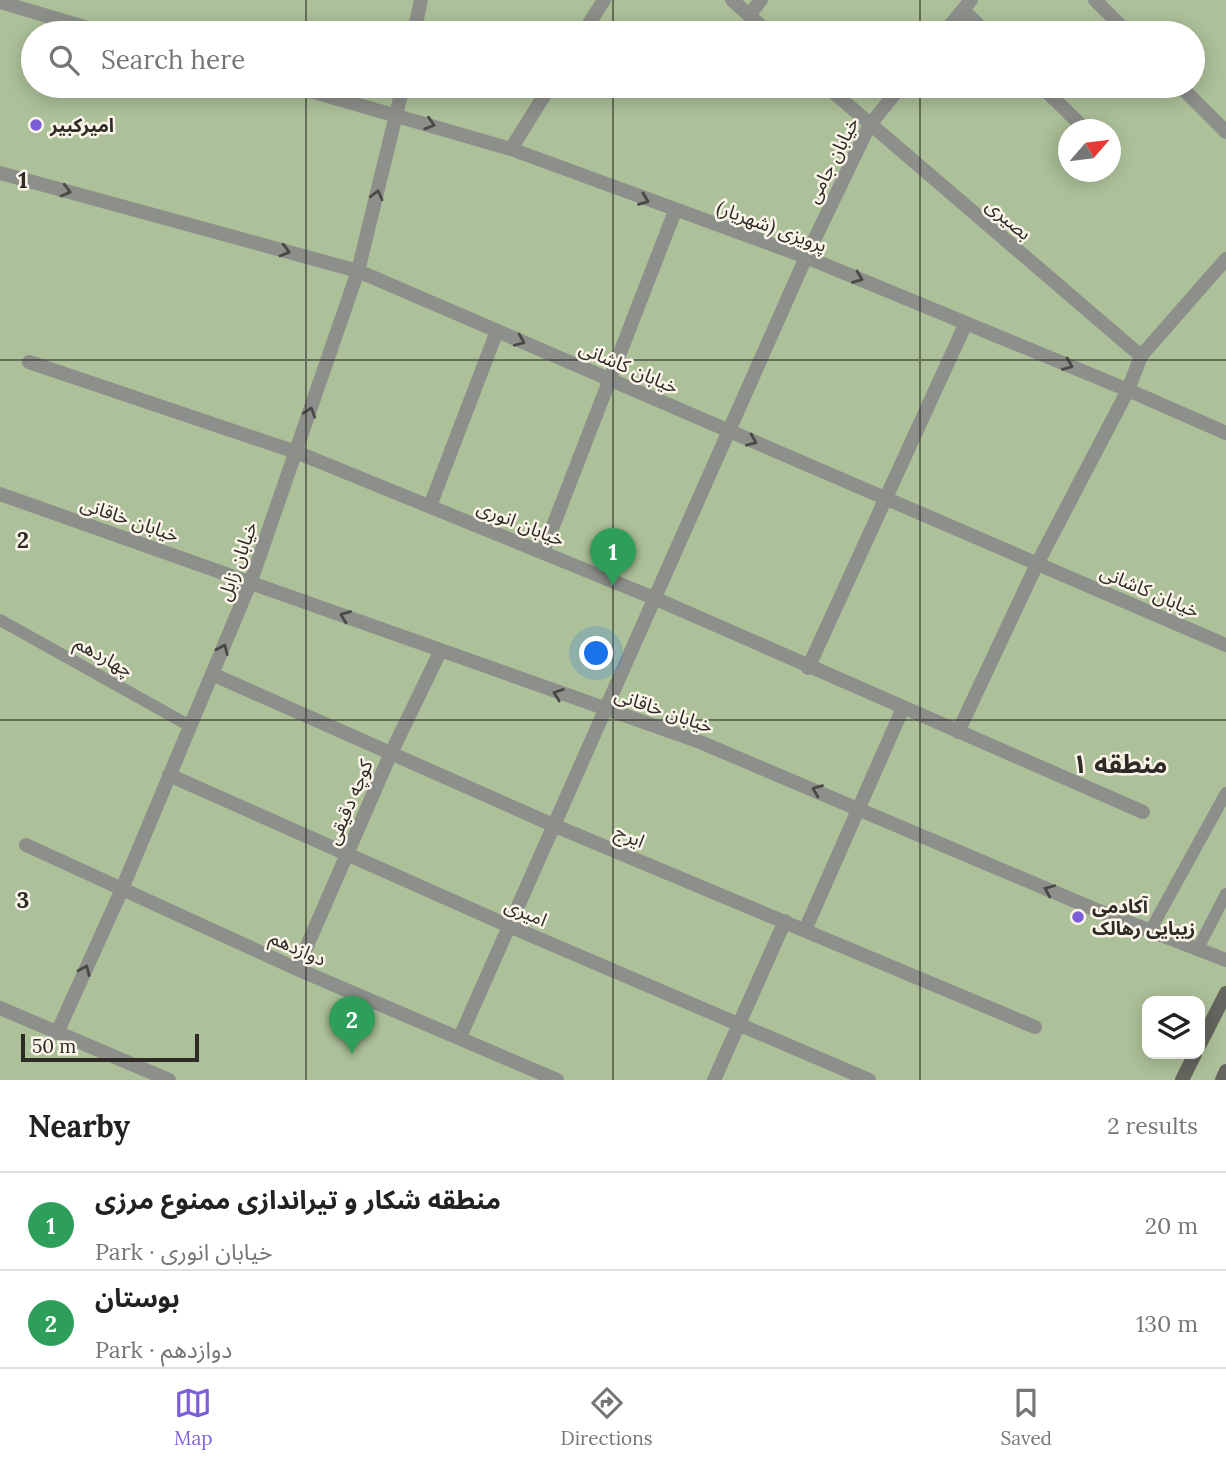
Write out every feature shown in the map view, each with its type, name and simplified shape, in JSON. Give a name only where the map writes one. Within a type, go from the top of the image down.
[{"type":"main road","points":[[1205,1034],[1226,993]]},
{"type":"main road","points":[[1182,1080],[1192,1059]]},
{"type":"main road","points":[[1222,1080],[1226,1071]]},
{"type":"street","points":[[417,21],[421,0]]},
{"type":"street","points":[[591,21],[604,0]]},
{"type":"street","points":[[732,0],[756,21]]},
{"type":"street","points":[[749,15],[761,0]]},
{"type":"street","points":[[1096,0],[1116,21]]},
{"type":"street","points":[[0,2],[64,21]]},
{"type":"street","points":[[954,21],[967,5],[978,21]]},
{"type":"street","name":"پرویزی (شهریار)","points":[[338,98],[511,149],[806,257],[1226,433]]},
{"type":"street","name":"خیابان زابل","points":[[57,1032],[122,889],[251,581],[358,271],[400,98]]},
{"type":"street","points":[[511,149],[543,98]]},
{"type":"street","name":"بصیری","points":[[839,98],[1141,356]]},
{"type":"street","name":"خیابان جامی","points":[[460,1037],[806,257],[869,126],[891,98]]},
{"type":"street","points":[[1053,98],[1075,119]]},
{"type":"street","points":[[1192,98],[1226,132]]},
{"type":"street","name":"خیابان کاشانی","points":[[0,173],[358,271],[1226,645]]},
{"type":"street","points":[[542,552],[675,211]]},
{"type":"street","points":[[958,732],[1037,564],[1128,390],[1141,356],[1226,259]]},
{"type":"street","points":[[808,668],[966,323]]},
{"type":"street","points":[[430,506],[497,331]]},
{"type":"street","name":"خیابان انوری","points":[[30,362],[296,452],[430,506],[654,598],[808,668],[1143,812]]},
{"type":"street","name":"خیابان خاقانی","points":[[0,494],[700,742],[1150,931],[1226,960]]},
{"type":"street","name":"کوچه دقیقی","points":[[297,969],[391,753],[440,652]]},
{"type":"street","name":"ایرج","points":[[212,674],[553,825],[1035,1027]]},
{"type":"street","points":[[805,930],[903,708]]},
{"type":"street","name":"امیری","points":[[169,775],[509,926],[869,1080]]},
{"type":"street","name":"دوازدهم","points":[[26,845],[297,969],[557,1080]]},
{"type":"street","points":[[714,1080],[785,921]]},
{"type":"street","points":[[0,1008],[169,1080]]},
{"type":"lane","name":"چهاردهم","points":[[0,620],[190,726]]},
{"type":"lane","points":[[1150,931],[1226,793]]},
{"type":"lane","points":[[1197,950],[1226,894]]},
{"type":"green space","points":[[0,0],[1226,0],[1226,1080],[0,1080]]},
{"type":"place","name":"امیرکبیر","points":[[36,125]]},
{"type":"place","name":"منطقه شکار و تیراندازی ممنوع مرزی","points":[[613,586]]},
{"type":"place","name":"آکادمی زیبایی رهالک","points":[[1078,917]]},
{"type":"place","name":"بوستان","points":[[352,1054]]},
{"type":"district","name":"منطقه ۱","points":[[1120,764]]}]
